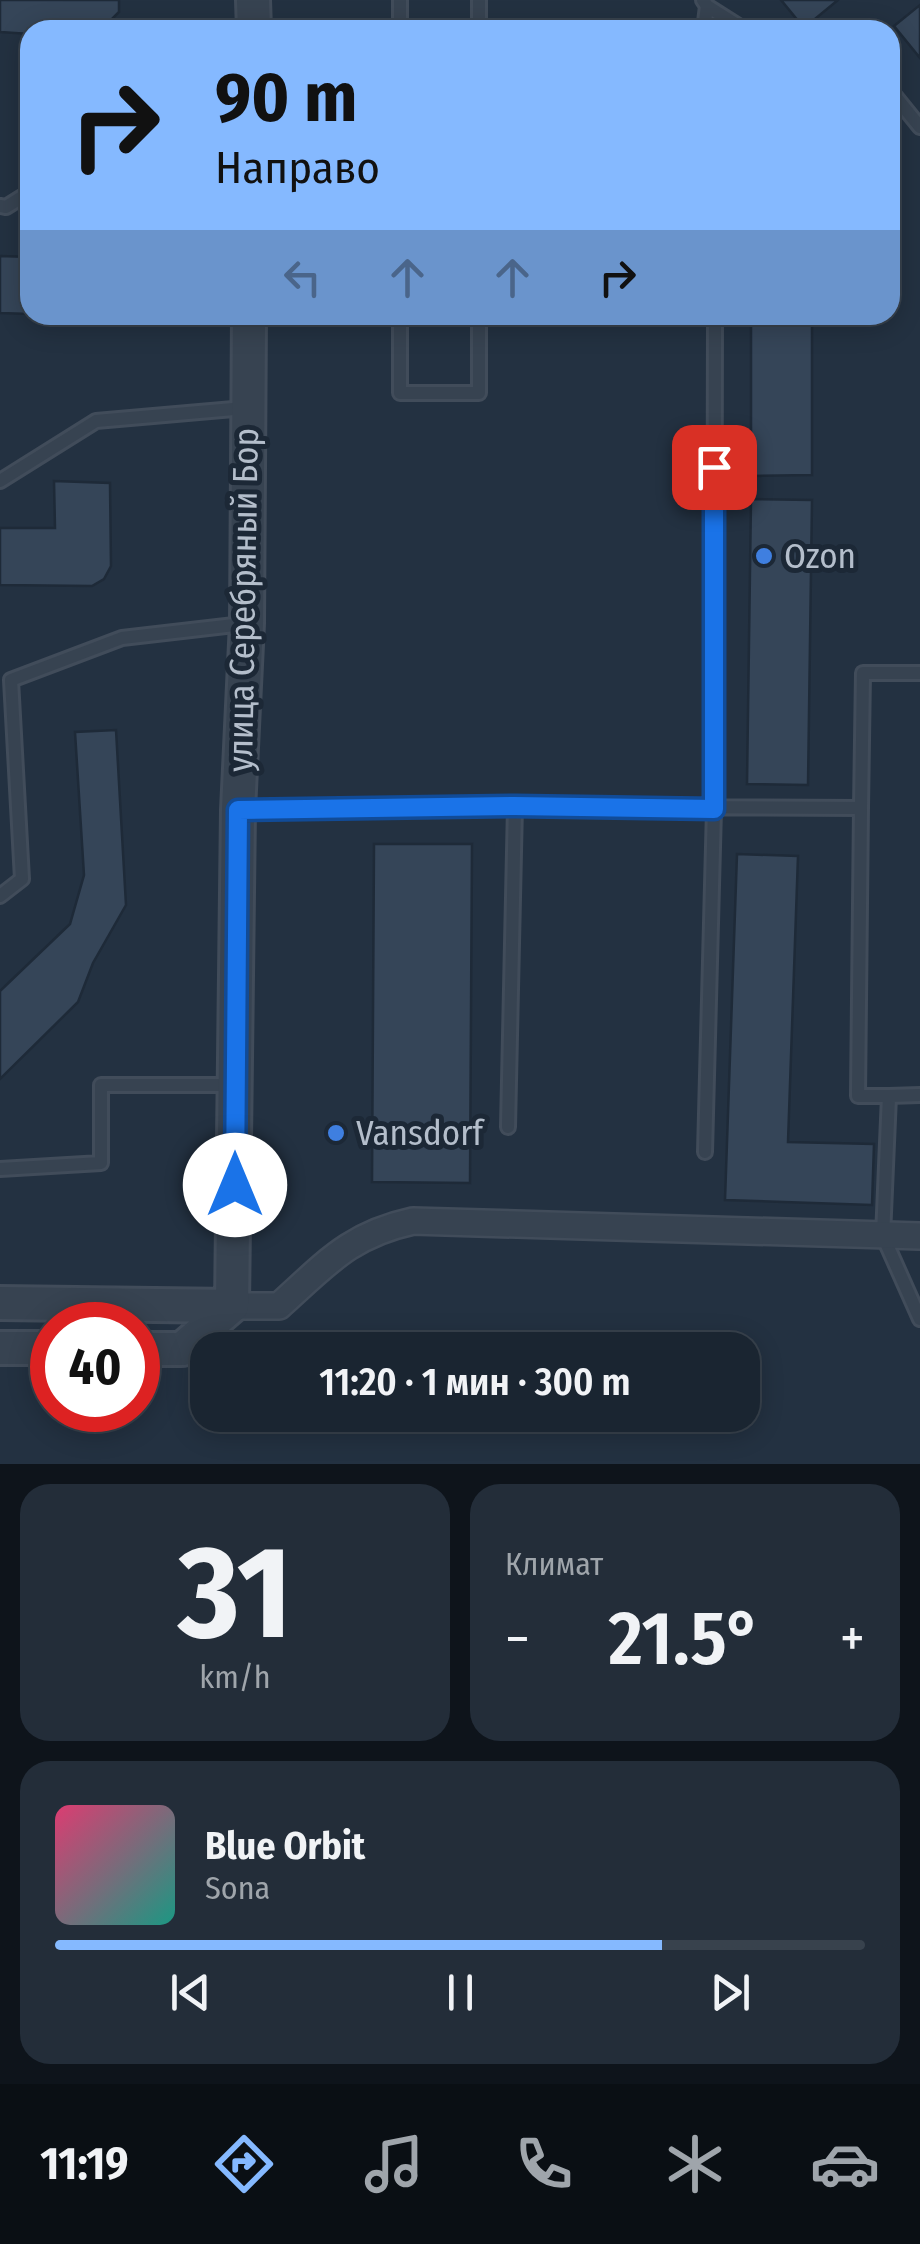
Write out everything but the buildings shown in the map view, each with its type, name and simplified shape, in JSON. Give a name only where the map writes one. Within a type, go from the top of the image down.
[{"type":"street","name":"улица Серебряный Бор","points":[[232,1306],[238,810],[247,623],[249,325]]},
{"type":"street","points":[[0,1304],[279,1306],[345,1246],[378,1228],[413,1221],[920,1236]]},
{"type":"street","points":[[160,1349],[182,1349],[232,1306]]},
{"type":"street","points":[[0,1348],[30,1348]]},
{"type":"lane","points":[[705,3],[730,20]]},
{"type":"lane","points":[[900,102],[920,127]]},
{"type":"lane","points":[[400,325],[400,393],[479,393],[479,325]]},
{"type":"lane","points":[[704,1152],[714,809],[714,325]]},
{"type":"lane","points":[[0,481],[96,421],[247,407]]},
{"type":"lane","points":[[0,896],[22,879],[11,680],[122,638],[247,623]]},
{"type":"lane","points":[[920,673],[863,673],[858,1096],[920,1095]]},
{"type":"lane","points":[[508,1127],[515,806]]},
{"type":"lane","points":[[238,810],[515,806],[861,808]]},
{"type":"lane","points":[[0,1169],[101,1163],[100,1085],[235,1085]]},
{"type":"lane","points":[[889,1096],[883,1236],[920,1319]]},
{"type":"place","name":"Ozon","points":[[764,556]]},
{"type":"place","name":"Vansdorf","points":[[336,1133]]},
{"type":"route","points":[[235,1185],[238,810],[515,806],[714,809],[714,467]]}]
